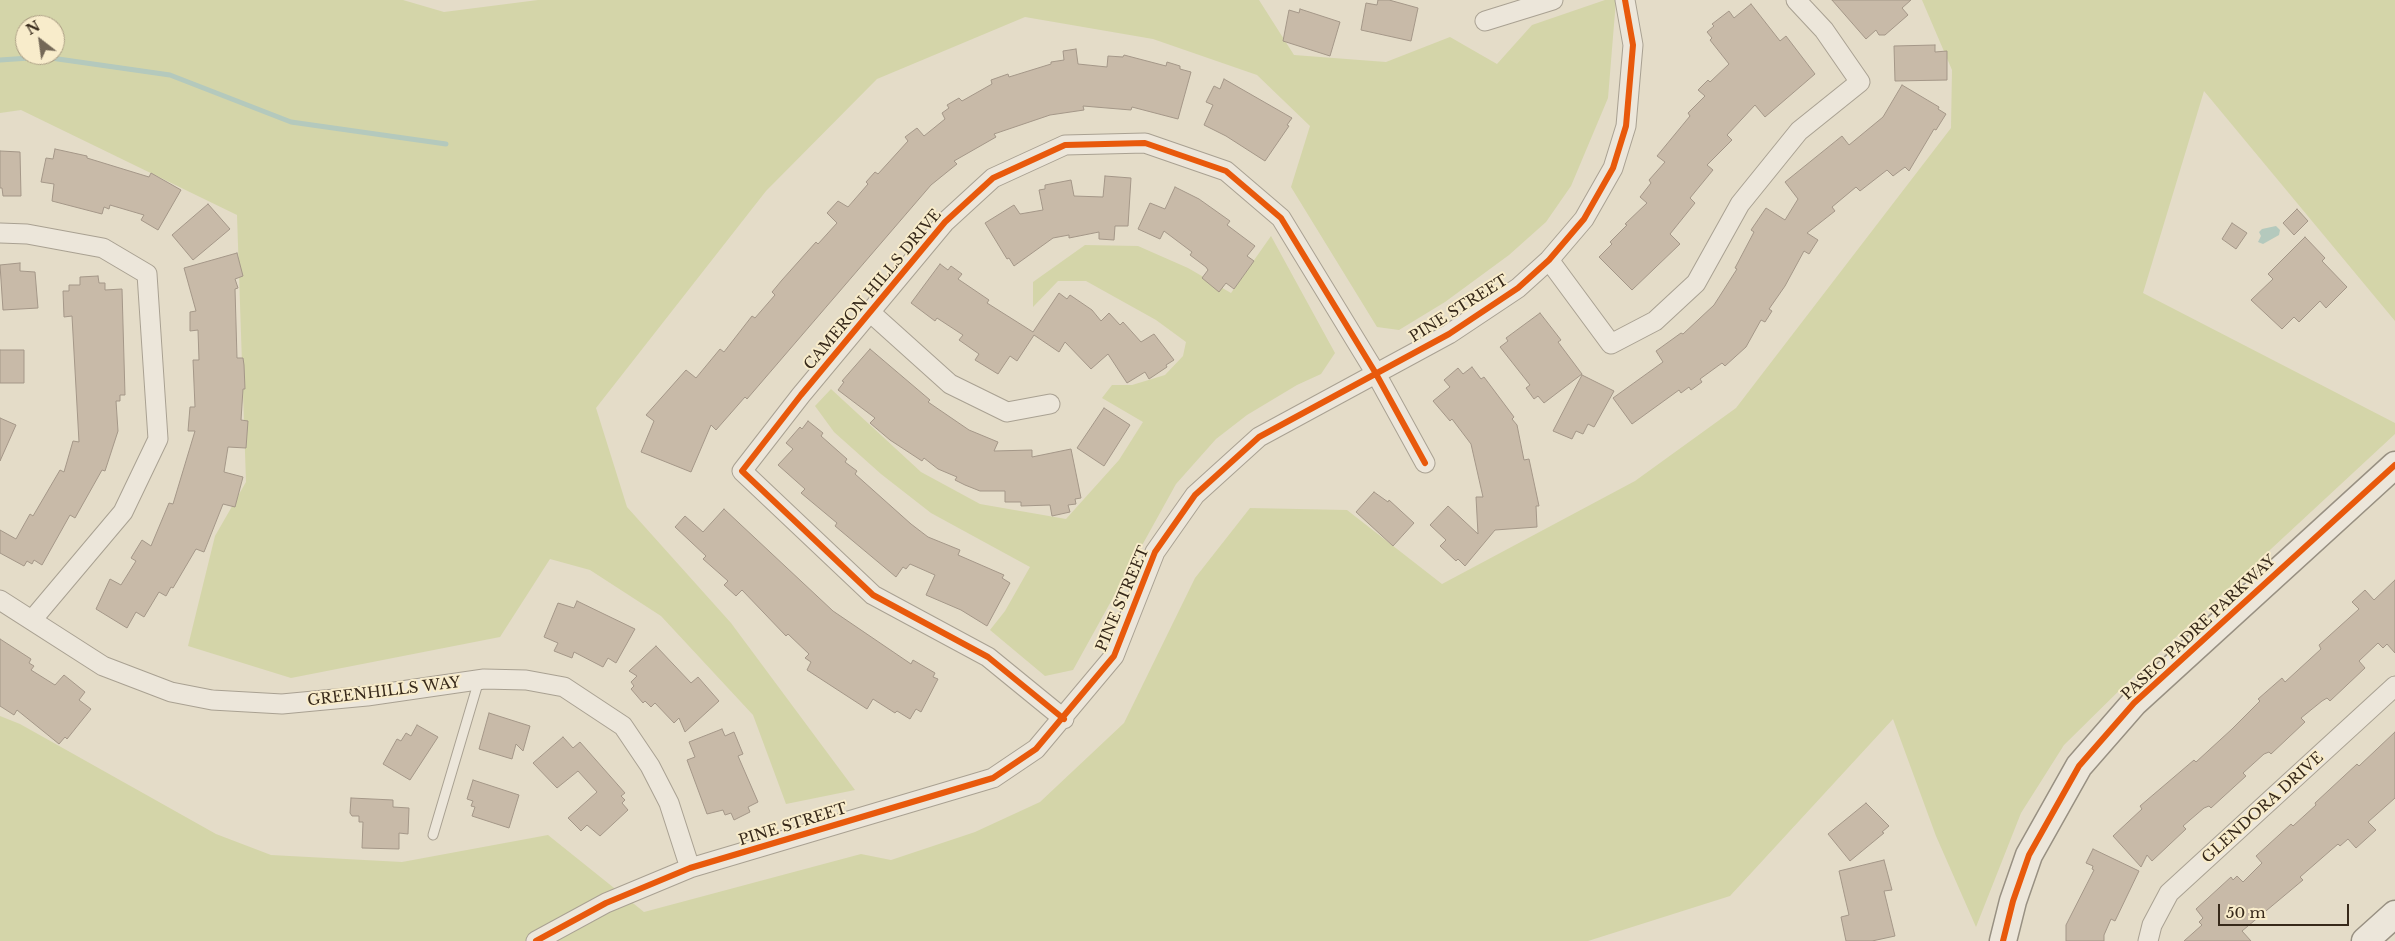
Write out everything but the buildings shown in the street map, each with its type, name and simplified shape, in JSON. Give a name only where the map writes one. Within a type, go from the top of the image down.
[{"type":"main road","name":"PASEO PADRE PARKWAY","points":[[2003,941],[2013,901],[2029,855],[2079,766],[2134,703],[2395,465]]},
{"type":"main road","points":[[2365,941],[2395,914]]},
{"type":"street","points":[[1485,21],[1553,0]]},
{"type":"street","name":"PINE STREET","points":[[536,941],[606,903],[690,868],[993,778],[1036,749],[1064,719],[1114,656],[1154,552],[1195,495],[1258,437],[1375,372],[1449,334],[1518,288],[1548,260],[1584,219],[1613,168],[1626,126],[1633,45],[1625,0]]},
{"type":"street","points":[[1548,260],[1611,344],[1655,320],[1696,283],[1740,204],[1799,131],[1860,82],[1824,30],[1796,0]]},
{"type":"street","name":"CAMERON HILLS DRIVE","points":[[1064,719],[988,657],[873,596],[742,471],[801,395],[945,222],[993,178],[1065,145],[1145,143],[1226,171],[1281,218],[1375,372],[1425,463]]},
{"type":"street","points":[[0,233],[27,234],[103,248],[147,274],[158,439],[123,512],[32,620]]},
{"type":"street","points":[[871,313],[950,384],[1007,412],[1050,404]]},
{"type":"street","name":"GREENHILLS WAY","points":[[0,600],[102,666],[170,692],[212,700],[282,704],[367,696],[479,680],[526,680],[564,687],[623,726],[650,766],[669,802],[690,868]]},
{"type":"street","name":"GLENDORA DRIVE","points":[[2148,941],[2152,925],[2169,893],[2395,686]]},
{"type":"lane","points":[[433,835],[479,680]]},
{"type":"green space","points":[[0,0],[403,0],[444,12],[538,0],[1259,0],[1294,55],[1386,62],[1450,37],[1497,64],[1532,25],[1605,0],[1616,0],[1608,98],[1571,186],[1546,222],[1509,255],[1445,302],[1399,330],[1377,327],[1291,187],[1310,126],[1257,75],[1153,39],[1025,17],[877,79],[766,191],[596,408],[627,507],[731,623],[855,790],[786,804],[753,715],[661,616],[590,570],[550,559],[500,637],[291,678],[188,646],[215,536],[246,482],[237,215],[21,110],[0,113]]},
{"type":"green space","points":[[1922,0],[2395,0],[2395,321],[2204,91],[2143,293],[2395,423],[2395,434],[2133,677],[2064,745],[2021,813],[1976,927],[1936,836],[1893,719],[1730,896],[1588,941],[0,941],[0,716],[20,724],[216,834],[271,855],[402,862],[548,835],[644,912],[861,854],[891,860],[975,832],[1040,802],[1124,723],[1195,578],[1250,508],[1347,510],[1442,584],[1635,481],[1736,408],[1951,128],[1952,70]]},
{"type":"green space","points":[[1271,236],[1335,353],[1321,374],[1297,385],[1247,415],[1216,439],[1176,484],[1073,670],[1045,676],[990,630],[1005,611],[1030,567],[931,513],[881,474],[834,432],[815,406],[831,389],[921,472],[980,504],[1066,519],[1119,460],[1143,422],[1102,398],[1112,385],[1132,385],[1165,375],[1183,356],[1186,342],[1156,320],[1086,281],[1058,281],[1033,307],[1033,282],[1085,245],[1138,246],[1188,268],[1231,293]]},
{"type":"shaded area","points":[[2276,226],[2280,230],[2279,235],[2263,244],[2258,242],[2261,236],[2259,232],[2262,229]]},
{"type":"waterway","points":[[0,60],[44,57],[170,75],[291,122],[446,144]]},
{"type":"cycle path","points":[[536,941],[606,903],[690,868],[993,778],[1036,749],[1114,656],[1155,552],[1195,495],[1259,437],[1449,334],[1518,288],[1549,260],[1584,219],[1613,168],[1626,126],[1633,45],[1625,0]]},
{"type":"cycle path","points":[[1064,719],[988,657],[873,595],[742,471],[801,395],[945,222],[993,178],[1065,145],[1145,143],[1226,171],[1281,218],[1375,372],[1425,463]]},
{"type":"cycle path","points":[[2003,941],[2013,901],[2029,855],[2079,766],[2134,703],[2395,465]]}]
